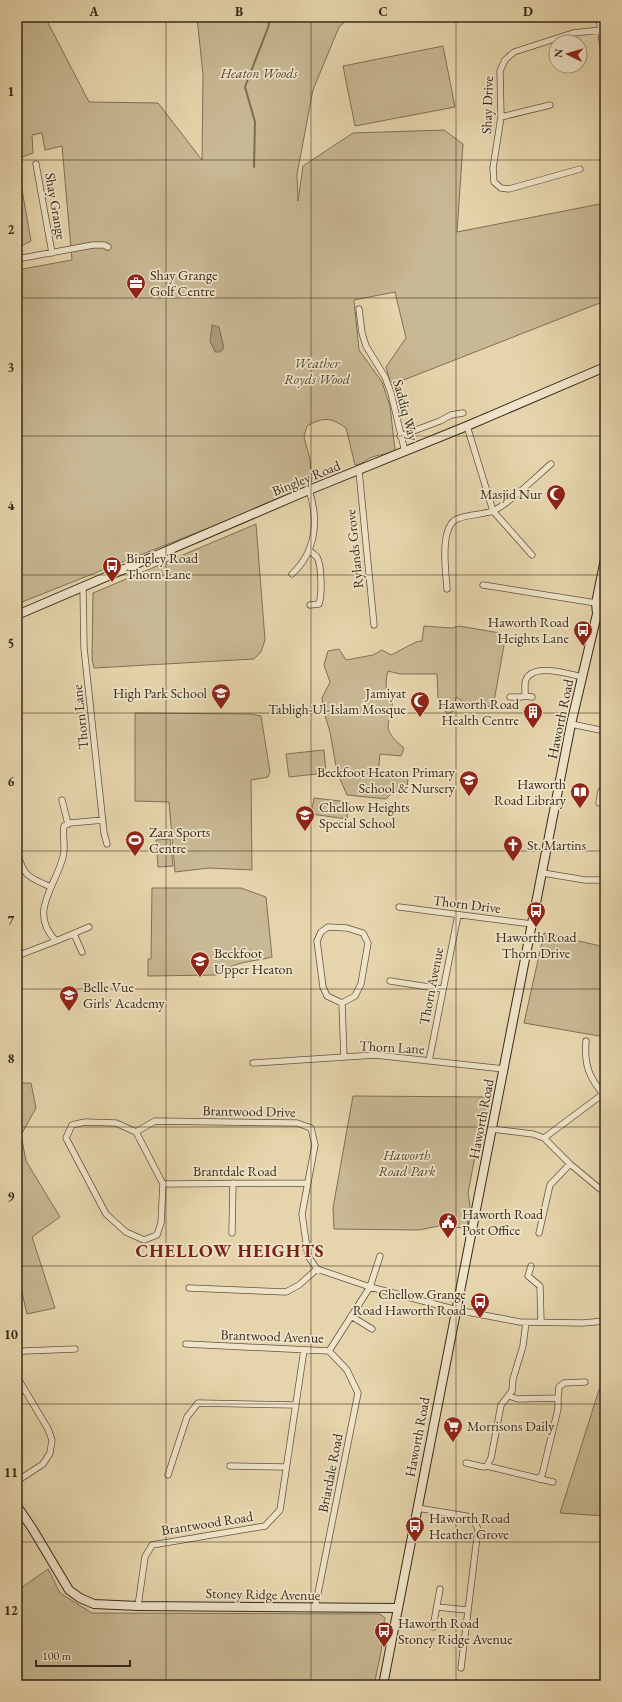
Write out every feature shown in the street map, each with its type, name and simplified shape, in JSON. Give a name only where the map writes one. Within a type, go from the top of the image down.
[{"type":"main road","name":"Bingley Road","points":[[17,616],[309,490],[405,452],[605,367]]},
{"type":"main road","name":"Haworth Road","points":[[383,1685],[572,724],[583,677],[601,613],[596,603],[605,559]]},
{"type":"main road","name":"Stoney Ridge Avenue","points":[[17,1506],[69,1590],[80,1598],[94,1604],[129,1606],[398,1608]]},
{"type":"street","points":[[600,17],[605,63]]},
{"type":"street","name":"Shay Drive","points":[[580,169],[509,189],[501,188],[494,182],[493,168],[501,117],[500,71],[505,60],[514,52],[573,34],[601,30]]},
{"type":"street","points":[[501,117],[550,105]]},
{"type":"street","name":"Shay Grange","points":[[36,164],[52,253]]},
{"type":"street","points":[[17,259],[93,245],[104,245],[108,248]]},
{"type":"street","name":"Saddiq Way","points":[[359,309],[362,333],[366,346],[385,377],[391,393],[405,452]]},
{"type":"street","points":[[400,436],[440,421],[451,415],[463,412]]},
{"type":"street","points":[[467,426],[493,510],[532,555]]},
{"type":"street","points":[[447,589],[445,547],[448,528],[456,520],[493,510],[504,503],[551,464]]},
{"type":"street","name":"Rylands Grove","points":[[359,471],[374,625]]},
{"type":"street","points":[[292,574],[300,567],[310,551],[315,517],[314,505],[309,490]]},
{"type":"street","points":[[310,551],[317,557],[321,584],[319,604],[310,605]]},
{"type":"street","points":[[483,585],[596,603]]},
{"type":"street","name":"Thorn Lane","points":[[83,587],[84,648],[107,844]]},
{"type":"street","points":[[525,696],[525,682],[529,675],[536,672],[545,670],[583,677]]},
{"type":"street","points":[[510,697],[532,697]]},
{"type":"street","points":[[572,724],[605,731]]},
{"type":"street","points":[[600,803],[601,791]]},
{"type":"street","points":[[62,800],[68,824]]},
{"type":"street","points":[[56,941],[50,934],[43,910],[64,856],[64,826],[68,824],[103,820]]},
{"type":"street","points":[[17,852],[21,869],[31,878],[51,887]]},
{"type":"street","points":[[543,873],[585,880],[605,880]]},
{"type":"street","name":"Thorn Drive","points":[[399,907],[532,924]]},
{"type":"street","name":"Thorn Avenue","points":[[429,1061],[442,989],[458,915]]},
{"type":"street","points":[[17,956],[89,927]]},
{"type":"street","points":[[328,927],[347,928],[363,933],[368,943],[361,984],[355,996],[342,1004],[327,996],[323,987],[317,941],[321,932],[328,927]]},
{"type":"street","points":[[74,934],[82,952]]},
{"type":"street","points":[[390,981],[442,989]]},
{"type":"street","points":[[342,1004],[344,1057]]},
{"type":"street","points":[[544,1138],[604,1096],[589,1074],[584,1058],[586,1041]]},
{"type":"street","name":"Thorn Lane","points":[[253,1063],[375,1055],[504,1069]]},
{"type":"street","name":"Brantwood Drive","points":[[136,1132],[155,1121],[298,1122],[311,1128],[315,1145],[302,1214],[308,1256],[317,1269]]},
{"type":"street","points":[[85,1122],[116,1123],[136,1132],[163,1184],[161,1223],[157,1235],[144,1240],[126,1232],[106,1214],[66,1138],[72,1125],[85,1122]]},
{"type":"street","points":[[492,1129],[533,1134],[544,1138],[570,1164],[600,1190],[605,1192]]},
{"type":"street","points":[[539,1232],[550,1185],[570,1164]]},
{"type":"street","name":"Brantdale Road","points":[[163,1184],[308,1182]]},
{"type":"street","points":[[232,1234],[233,1183]]},
{"type":"street","name":"Brantwood Avenue","points":[[186,1344],[329,1351],[370,1287],[380,1256]]},
{"type":"street","points":[[530,1266],[528,1276],[540,1286],[541,1322]]},
{"type":"street","points":[[189,1288],[286,1292],[299,1285],[317,1269],[370,1287],[457,1310],[526,1322],[583,1323],[605,1321]]},
{"type":"street","points":[[351,1316],[372,1329]]},
{"type":"street","points":[[487,1466],[491,1458],[501,1405],[509,1396],[521,1354],[526,1322]]},
{"type":"street","points":[[17,1354],[24,1351],[75,1349]]},
{"type":"street","name":"Brantwood Road","points":[[138,1606],[145,1557],[152,1545],[265,1526],[280,1510],[304,1350]]},
{"type":"street","name":"Briardale Road","points":[[315,1608],[358,1393],[347,1370],[329,1351]]},
{"type":"street","points":[[17,1377],[48,1429],[52,1440],[50,1453],[43,1464],[17,1481]]},
{"type":"street","points":[[539,1479],[542,1475],[558,1409],[559,1387],[564,1383],[585,1382]]},
{"type":"street","points":[[509,1396],[518,1399],[558,1398]]},
{"type":"street","points":[[168,1475],[186,1417],[198,1403],[296,1405]]},
{"type":"street","points":[[466,1463],[484,1467],[487,1466],[553,1482]]},
{"type":"street","points":[[230,1466],[286,1467]]},
{"type":"street","points":[[417,1508],[472,1517],[478,1529],[461,1668]]},
{"type":"street","points":[[433,1627],[440,1589]]},
{"type":"street","points":[[437,1607],[467,1610]]},
{"type":"green space","points":[[17,17],[45,17],[89,102],[158,103],[202,160],[203,75],[197,17],[350,17],[339,27],[313,90],[297,174],[298,201],[303,166],[353,133],[444,130],[463,144],[457,232],[605,203],[605,301],[391,385],[386,367],[406,338],[395,292],[354,300],[359,350],[382,382],[390,406],[395,450],[355,465],[346,428],[331,420],[323,420],[313,423],[307,426],[304,437],[310,459],[312,481],[306,485],[303,485],[304,490],[17,604],[17,270],[72,260],[62,146],[45,150],[42,133],[32,135],[33,153],[17,159]]},
{"type":"green space","points":[[443,46],[455,107],[355,126],[343,66]]},
{"type":"green space","points":[[17,161],[31,241],[17,248]]},
{"type":"green space","points":[[256,524],[265,640],[261,652],[254,659],[94,668],[92,659],[93,593]]},
{"type":"green space","points":[[424,626],[452,628],[459,626],[506,634],[493,707],[465,703],[456,697],[454,711],[447,714],[438,698],[437,674],[400,674],[388,671],[386,684],[392,696],[392,707],[388,728],[390,734],[404,748],[401,756],[380,754],[378,775],[408,778],[407,788],[393,792],[386,799],[347,795],[337,772],[322,698],[330,682],[324,665],[328,651],[339,649],[346,660],[373,655],[382,650],[391,655],[416,642],[422,641]]},
{"type":"green space","points":[[135,713],[252,714],[261,716],[270,772],[268,777],[251,780],[252,870],[209,868],[175,872],[169,802],[135,801]]},
{"type":"green space","points":[[324,750],[326,773],[289,777],[286,754]]},
{"type":"green space","points":[[314,798],[349,802],[347,819],[311,814]]},
{"type":"green space","points":[[170,839],[173,866],[158,867],[156,840]]},
{"type":"green space","points":[[152,888],[241,888],[266,897],[272,957],[237,964],[224,970],[218,975],[148,976],[148,959],[151,959]]},
{"type":"green space","points":[[544,933],[605,947],[605,1037],[524,1023]]},
{"type":"green space","points":[[17,1083],[31,1083],[36,1108],[21,1135],[26,1161],[60,1217],[32,1237],[55,1308],[27,1314],[17,1271]]},
{"type":"green space","name":"Haworth Road Park","points":[[353,1096],[490,1097],[483,1141],[475,1156],[468,1193],[470,1205],[467,1228],[439,1226],[419,1230],[334,1229],[333,1208]]},
{"type":"green space","points":[[605,1371],[605,1516],[560,1513]]},
{"type":"green space","points":[[48,1569],[60,1593],[92,1613],[380,1614],[385,1618],[381,1652],[374,1685],[17,1685],[17,1628],[22,1595],[21,1588]]},
{"type":"shaded area","points":[[212,325],[219,327],[224,348],[220,352],[215,352],[210,341]]},
{"type":"waterway","points":[[254,167],[255,122],[245,87],[269,25],[267,17]]},
{"type":"place","name":"Shay Grange Golf Centre","points":[[136,300]]},
{"type":"place","name":"Masjid Nur","points":[[556,511]]},
{"type":"place","name":"Bingley Road Thorn Lane","points":[[112,583]]},
{"type":"place","name":"Haworth Road Heights Lane","points":[[583,647]]},
{"type":"place","name":"High Park School","points":[[221,710]]},
{"type":"place","name":"Jamiyat Tabligh-Ul-Islam Mosque","points":[[420,718]]},
{"type":"place","name":"Haworth Road Health Centre","points":[[533,729]]},
{"type":"place","name":"Beckfoot Heaton Primary School & Nursery","points":[[469,797]]},
{"type":"place","name":"Haworth Road Library","points":[[580,809]]},
{"type":"place","name":"Chellow Heights Special School","points":[[305,832]]},
{"type":"place","name":"Zara Sports Centre","points":[[135,857]]},
{"type":"place","name":"St. Martins","points":[[513,862]]},
{"type":"place","name":"Haworth Road Thorn Drive","points":[[536,928]]},
{"type":"place","name":"Beckfoot Upper Heaton","points":[[200,978]]},
{"type":"place","name":"Belle Vue Girls' Academy","points":[[69,1012]]},
{"type":"place","name":"Haworth Road Post Office","points":[[448,1239]]},
{"type":"place","name":"Chellow Grange Road Haworth Road","points":[[480,1319]]},
{"type":"place","name":"Morrisons Daily","points":[[453,1443]]},
{"type":"place","name":"Haworth Road Heather Grove","points":[[415,1543]]},
{"type":"place","name":"Haworth Road Stoney Ridge Avenue","points":[[384,1648]]},
{"type":"district","name":"CHELLOW HEIGHTS","points":[[230,1251]]},
{"type":"park label","name":"Heaton Woods","points":[[259,73]]},
{"type":"park label","name":"Weather Royds Wood","points":[[317,372]]}]
